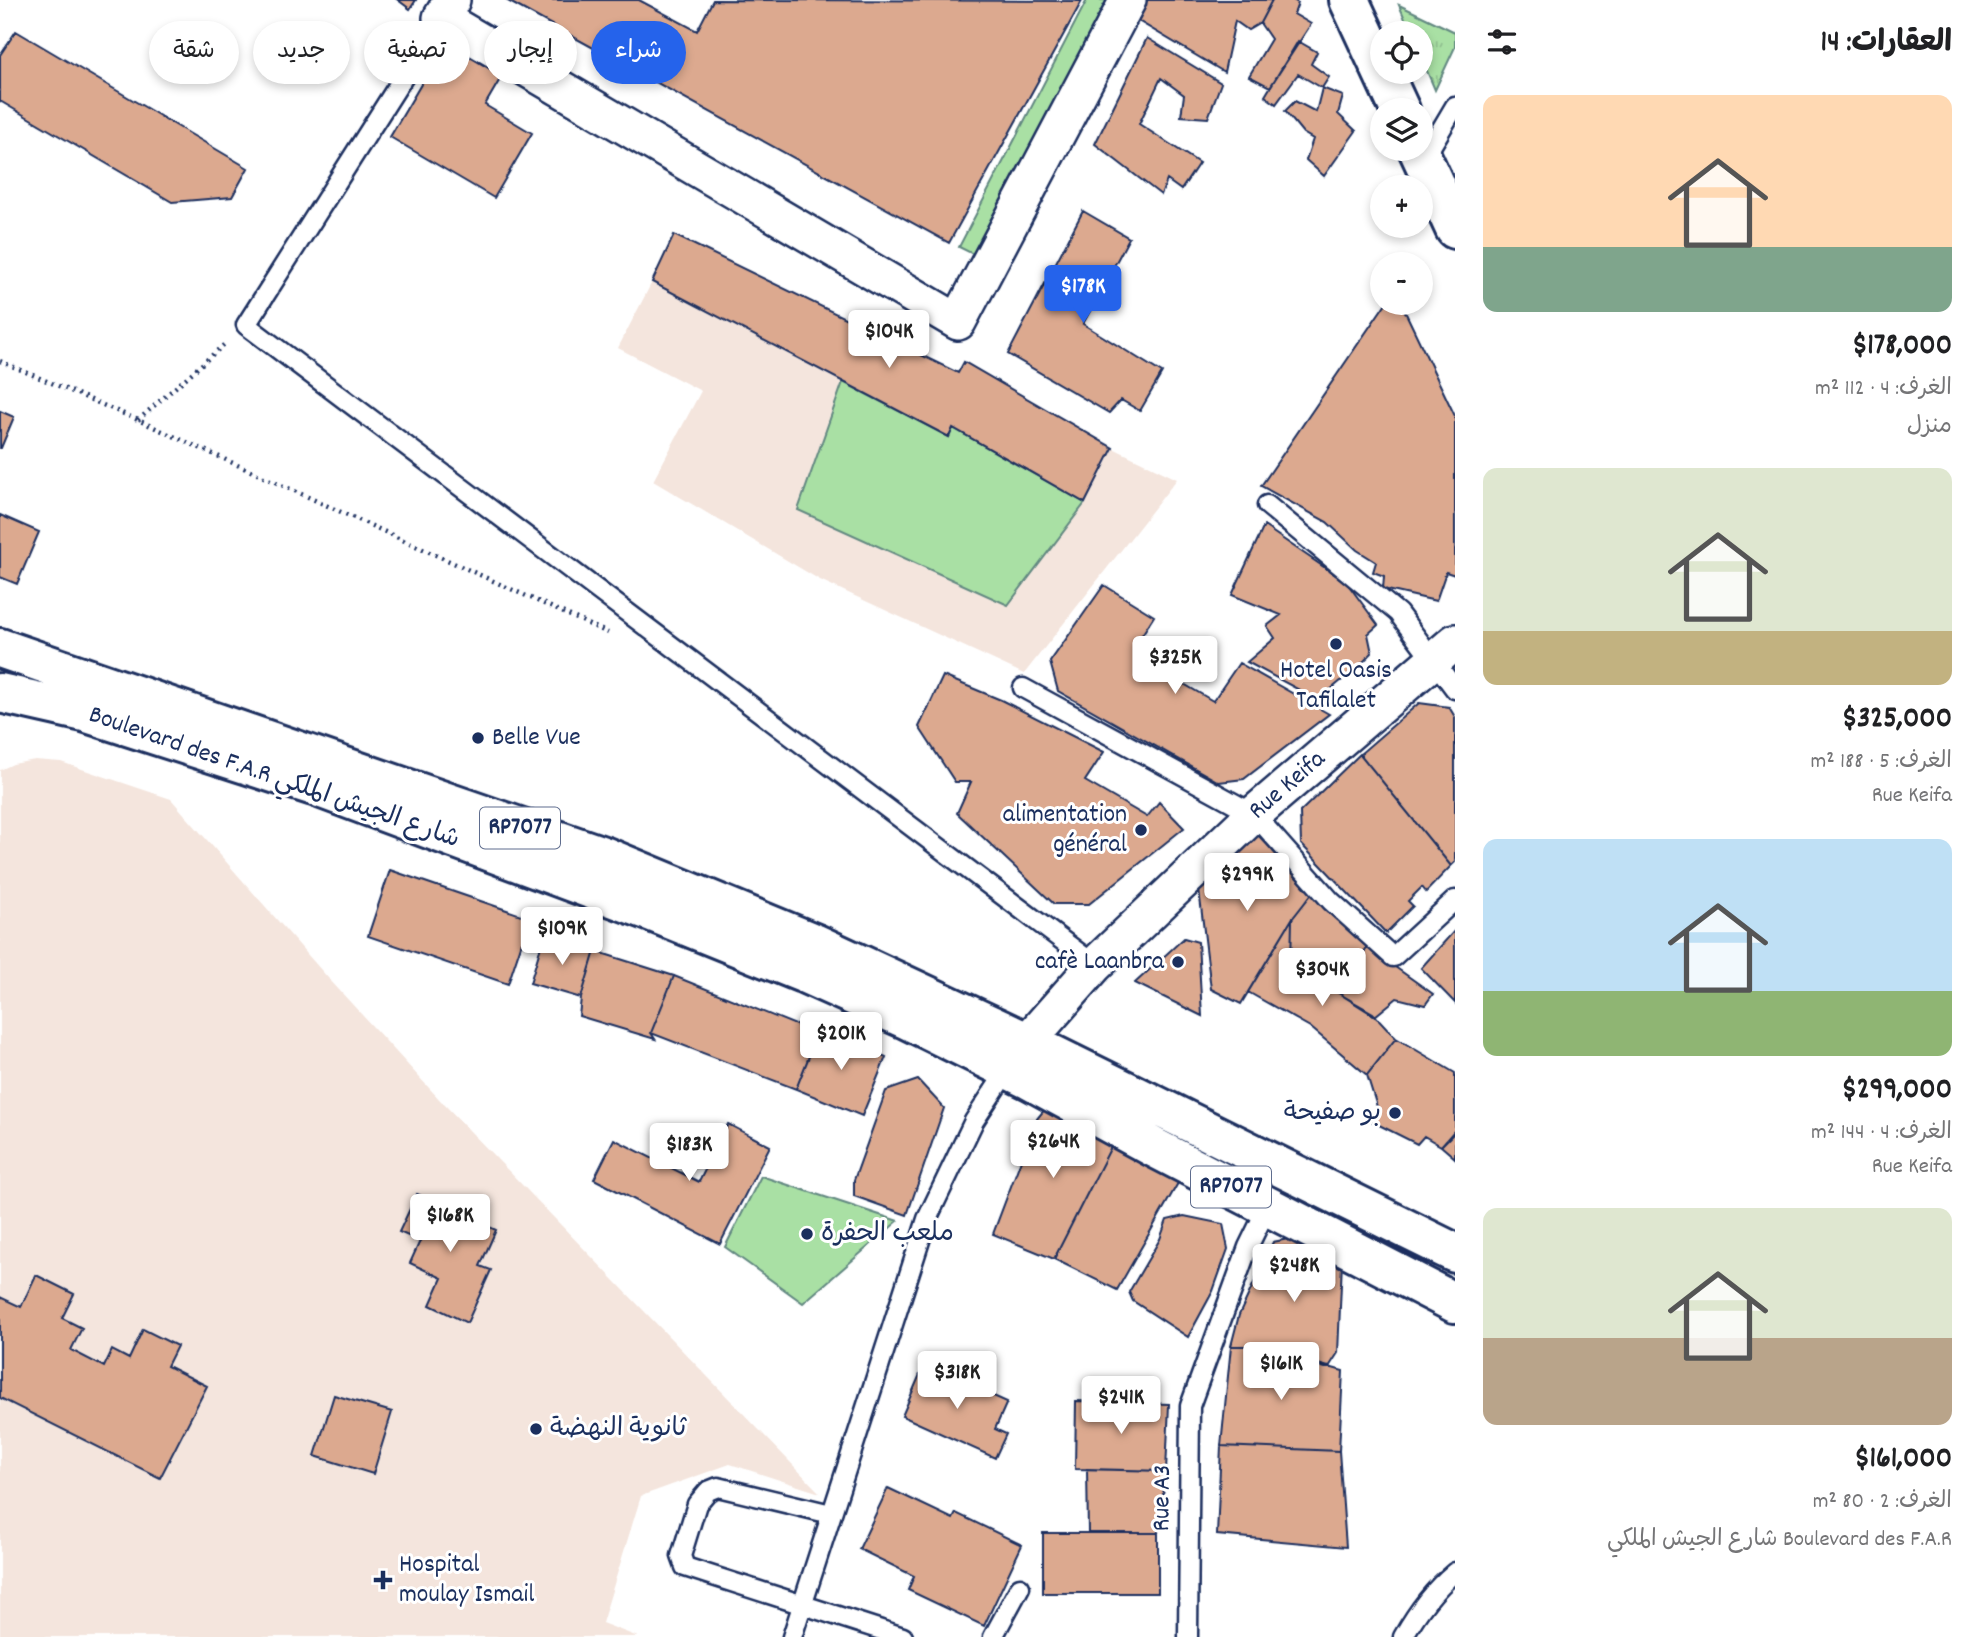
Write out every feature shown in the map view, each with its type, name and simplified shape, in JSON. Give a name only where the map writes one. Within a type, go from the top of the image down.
[{"type":"main road","points":[[1349,0],[1394,98]]},
{"type":"main road","points":[[1423,161],[1455,229]]},
{"type":"main road","name":"Boulevard des F.A.R شارع الجيش الملكي","points":[[0,648],[606,857],[814,943],[1017,1056],[1268,1206],[1455,1303]]},
{"type":"main road","name":"Boulevard des F.A.R شارع الجيش الملكي","points":[[0,693],[145,730],[314,786],[647,910],[803,973],[908,1020],[1017,1056],[1455,1253]]},
{"type":"main road","points":[[0,718],[37,701]]},
{"type":"street","points":[[446,9],[958,322],[1128,0]]},
{"type":"street","name":"Rue Keifa","points":[[1017,1056],[1095,965],[1254,814],[1444,650]]},
{"type":"lane","points":[[446,9],[246,325],[1095,965]]},
{"type":"lane","points":[[1433,136],[1455,106]]},
{"type":"lane","points":[[1267,505],[1444,650],[1455,689]]},
{"type":"lane","points":[[1023,688],[1254,814],[1331,901],[1393,957],[1455,900]]},
{"type":"lane","points":[[792,1637],[926,1219],[974,1121],[1017,1056]]},
{"type":"lane","name":"Rue A3","points":[[1188,1637],[1190,1406],[1248,1247],[1268,1206]]},
{"type":"lane","points":[[831,1514],[718,1487],[708,1491],[697,1504],[681,1556],[685,1567],[903,1637]]},
{"type":"lane","points":[[1403,1637],[1430,1595],[1455,1572]]},
{"type":"lane","points":[[993,1637],[1020,1587]]},
{"type":"path","points":[[138,420],[246,325]]},
{"type":"path","points":[[0,361],[138,420],[609,634]]},
{"type":"shaded area","points":[[652,282],[843,382],[798,510],[1008,605],[1085,503],[1113,448],[1177,479],[1024,674],[820,580],[653,481],[701,391],[618,348]]},
{"type":"shaded area","points":[[35,760],[61,762],[171,799],[329,979],[441,1101],[820,1493],[730,1464],[641,1496],[602,1623],[638,1637],[0,1637],[0,770],[13,764]]},
{"type":"green space","points":[[1087,0],[1111,0],[975,255],[959,247]]},
{"type":"green space","points":[[1399,5],[1432,21],[1406,21]]},
{"type":"green space","points":[[1433,21],[1455,32],[1455,47],[1435,90],[1432,84]]},
{"type":"green space","points":[[843,382],[949,437],[953,428],[1085,503],[1008,605],[798,510]]},
{"type":"green space","name":"ملعب الحفرة","points":[[761,1176],[898,1221],[803,1303],[725,1247]]},
{"type":"building","points":[[398,0],[416,0],[410,9]]},
{"type":"building","points":[[506,0],[639,0],[678,21],[591,21],[591,47],[577,39],[577,21],[544,21]]},
{"type":"building","points":[[713,0],[1082,1],[949,243],[659,84],[686,84],[686,25],[697,31]]},
{"type":"building","points":[[1144,0],[1272,0],[1260,23],[1248,30],[1235,21],[1224,72],[1135,19]]},
{"type":"building","points":[[1272,0],[1293,0],[1298,3],[1294,14],[1311,24],[1270,87],[1249,76],[1271,39],[1260,23]]},
{"type":"building","points":[[16,31],[248,168],[232,197],[172,202],[0,101],[0,55]]},
{"type":"building","points":[[1147,38],[1221,83],[1208,118],[1181,116],[1184,95],[1161,78],[1139,124],[1199,163],[1181,190],[1167,180],[1161,195],[1095,144]]},
{"type":"building","points":[[1298,41],[1317,52],[1311,64],[1329,77],[1322,88],[1298,74],[1276,104],[1265,96]]},
{"type":"building","points":[[470,47],[484,56],[484,84],[497,84],[485,105],[532,133],[494,198],[390,137],[421,84],[470,84]]},
{"type":"building","points":[[1322,88],[1343,96],[1338,114],[1356,131],[1324,176],[1306,160],[1313,139],[1303,133],[1285,111],[1295,101],[1316,112]]},
{"type":"building","points":[[1083,211],[1129,238],[1083,324],[1162,373],[1140,411],[1121,400],[1109,413],[1008,354]]},
{"type":"building","points":[[674,235],[958,373],[964,362],[1113,448],[1085,503],[953,428],[949,437],[652,282]]},
{"type":"building","points":[[1378,315],[1407,315],[1455,416],[1455,575],[1446,572],[1436,601],[1383,589],[1384,576],[1373,572],[1376,562],[1357,550],[1327,522],[1261,486]]},
{"type":"building","points":[[0,411],[14,417],[1,448],[0,448]]},
{"type":"building","points":[[0,515],[39,532],[17,584],[0,577]]},
{"type":"building","points":[[1264,526],[1347,583],[1378,625],[1368,634],[1372,653],[1318,700],[1247,662],[1275,638],[1267,626],[1281,615],[1232,595]]},
{"type":"building","points":[[1104,585],[1154,616],[1140,638],[1152,648],[1148,663],[1213,701],[1239,663],[1329,714],[1244,779],[1219,782],[1058,691],[1050,662]]},
{"type":"building","points":[[943,676],[1001,700],[1104,752],[1085,781],[1147,817],[1159,802],[1184,828],[1089,904],[1054,904],[957,813],[971,782],[955,782],[919,727]]},
{"type":"building","points":[[1419,703],[1449,707],[1455,717],[1455,862],[1451,866],[1360,754]]},
{"type":"building","points":[[1360,754],[1451,866],[1426,892],[1422,887],[1408,901],[1413,906],[1386,933],[1301,844],[1300,812]]},
{"type":"building","points":[[1251,828],[1313,892],[1292,919],[1241,1004],[1211,989],[1198,881]]},
{"type":"building","points":[[390,870],[530,918],[508,984],[368,936]]},
{"type":"building","points":[[1313,892],[1367,947],[1340,994],[1291,966],[1292,919]]},
{"type":"building","points":[[1292,919],[1291,966],[1373,1013],[1396,1038],[1367,1075],[1310,1027],[1248,992]]},
{"type":"building","points":[[1455,930],[1455,1003],[1421,968]]},
{"type":"building","points":[[544,936],[595,951],[581,998],[530,983]]},
{"type":"building","name":"cafè Laanbra","points":[[1184,938],[1198,942],[1202,1016],[1135,983]]},
{"type":"building","points":[[1367,947],[1433,994],[1425,1005],[1397,998],[1375,1016],[1340,994]]},
{"type":"building","points":[[595,951],[674,976],[651,1033],[655,1039],[579,1016],[581,998]]},
{"type":"building","points":[[674,976],[818,1034],[796,1089],[651,1033]]},
{"type":"building","points":[[821,1026],[886,1057],[862,1116],[796,1089]]},
{"type":"building","points":[[1396,1038],[1455,1073],[1455,1130],[1441,1146],[1424,1136],[1417,1144],[1373,1122],[1378,1110],[1367,1075]]},
{"type":"building","points":[[918,1080],[944,1108],[907,1215],[854,1196],[854,1180],[886,1091]]},
{"type":"building","points":[[1049,1104],[1117,1135],[1054,1259],[993,1234],[1036,1120]]},
{"type":"building","points":[[728,1124],[770,1146],[720,1244],[594,1179],[614,1139],[699,1182]]},
{"type":"building","points":[[1455,1132],[1455,1158],[1441,1146]]},
{"type":"building","points":[[1117,1135],[1182,1176],[1117,1290],[1054,1259]]},
{"type":"building","points":[[417,1194],[496,1230],[480,1266],[491,1270],[467,1323],[430,1305],[442,1278],[410,1263],[420,1241],[399,1232]]},
{"type":"building","points":[[1184,1216],[1223,1224],[1228,1249],[1213,1291],[1188,1337],[1133,1301],[1129,1292],[1160,1239],[1167,1220]]},
{"type":"building","points":[[1299,1237],[1342,1261],[1338,1353],[1329,1367],[1325,1368],[1254,1346],[1231,1346],[1239,1315],[1273,1242]]},
{"type":"building","points":[[36,1275],[74,1294],[62,1318],[82,1328],[71,1350],[104,1367],[112,1350],[129,1359],[143,1329],[177,1346],[167,1366],[207,1386],[160,1478],[0,1398],[0,1297],[21,1307]]},
{"type":"building","points":[[1231,1346],[1254,1346],[1343,1371],[1339,1451],[1221,1446]]},
{"type":"building","points":[[924,1365],[1007,1402],[995,1429],[1006,1434],[995,1458],[902,1416]]},
{"type":"building","points":[[334,1395],[392,1412],[373,1474],[315,1456]]},
{"type":"building","points":[[1076,1401],[1169,1404],[1166,1471],[1075,1469]]},
{"type":"building","points":[[1221,1446],[1339,1451],[1346,1547],[1217,1535]]},
{"type":"building","points":[[1087,1469],[1166,1471],[1158,1533],[1088,1533]]},
{"type":"building","points":[[888,1488],[953,1519],[956,1513],[1022,1545],[984,1626],[908,1590],[914,1576],[859,1549]]},
{"type":"building","points":[[1043,1533],[1158,1533],[1158,1593],[1043,1593]]},
{"type":"place","name":"Hotel Oasis Tafilalet","points":[[1336,644]]},
{"type":"place","name":"Belle Vue","points":[[478,738]]},
{"type":"place","name":"alimentation général","points":[[1141,830]]},
{"type":"place","name":"cafè Laanbra","points":[[1178,962]]},
{"type":"place","name":"بو صفيحة","points":[[1395,1113]]},
{"type":"place","name":"ملعب الحفرة","points":[[807,1234]]},
{"type":"place","name":"ثانوية النهضة","points":[[536,1429]]},
{"type":"place","name":"Hospital moulay Ismail","points":[[383,1580]]}]
